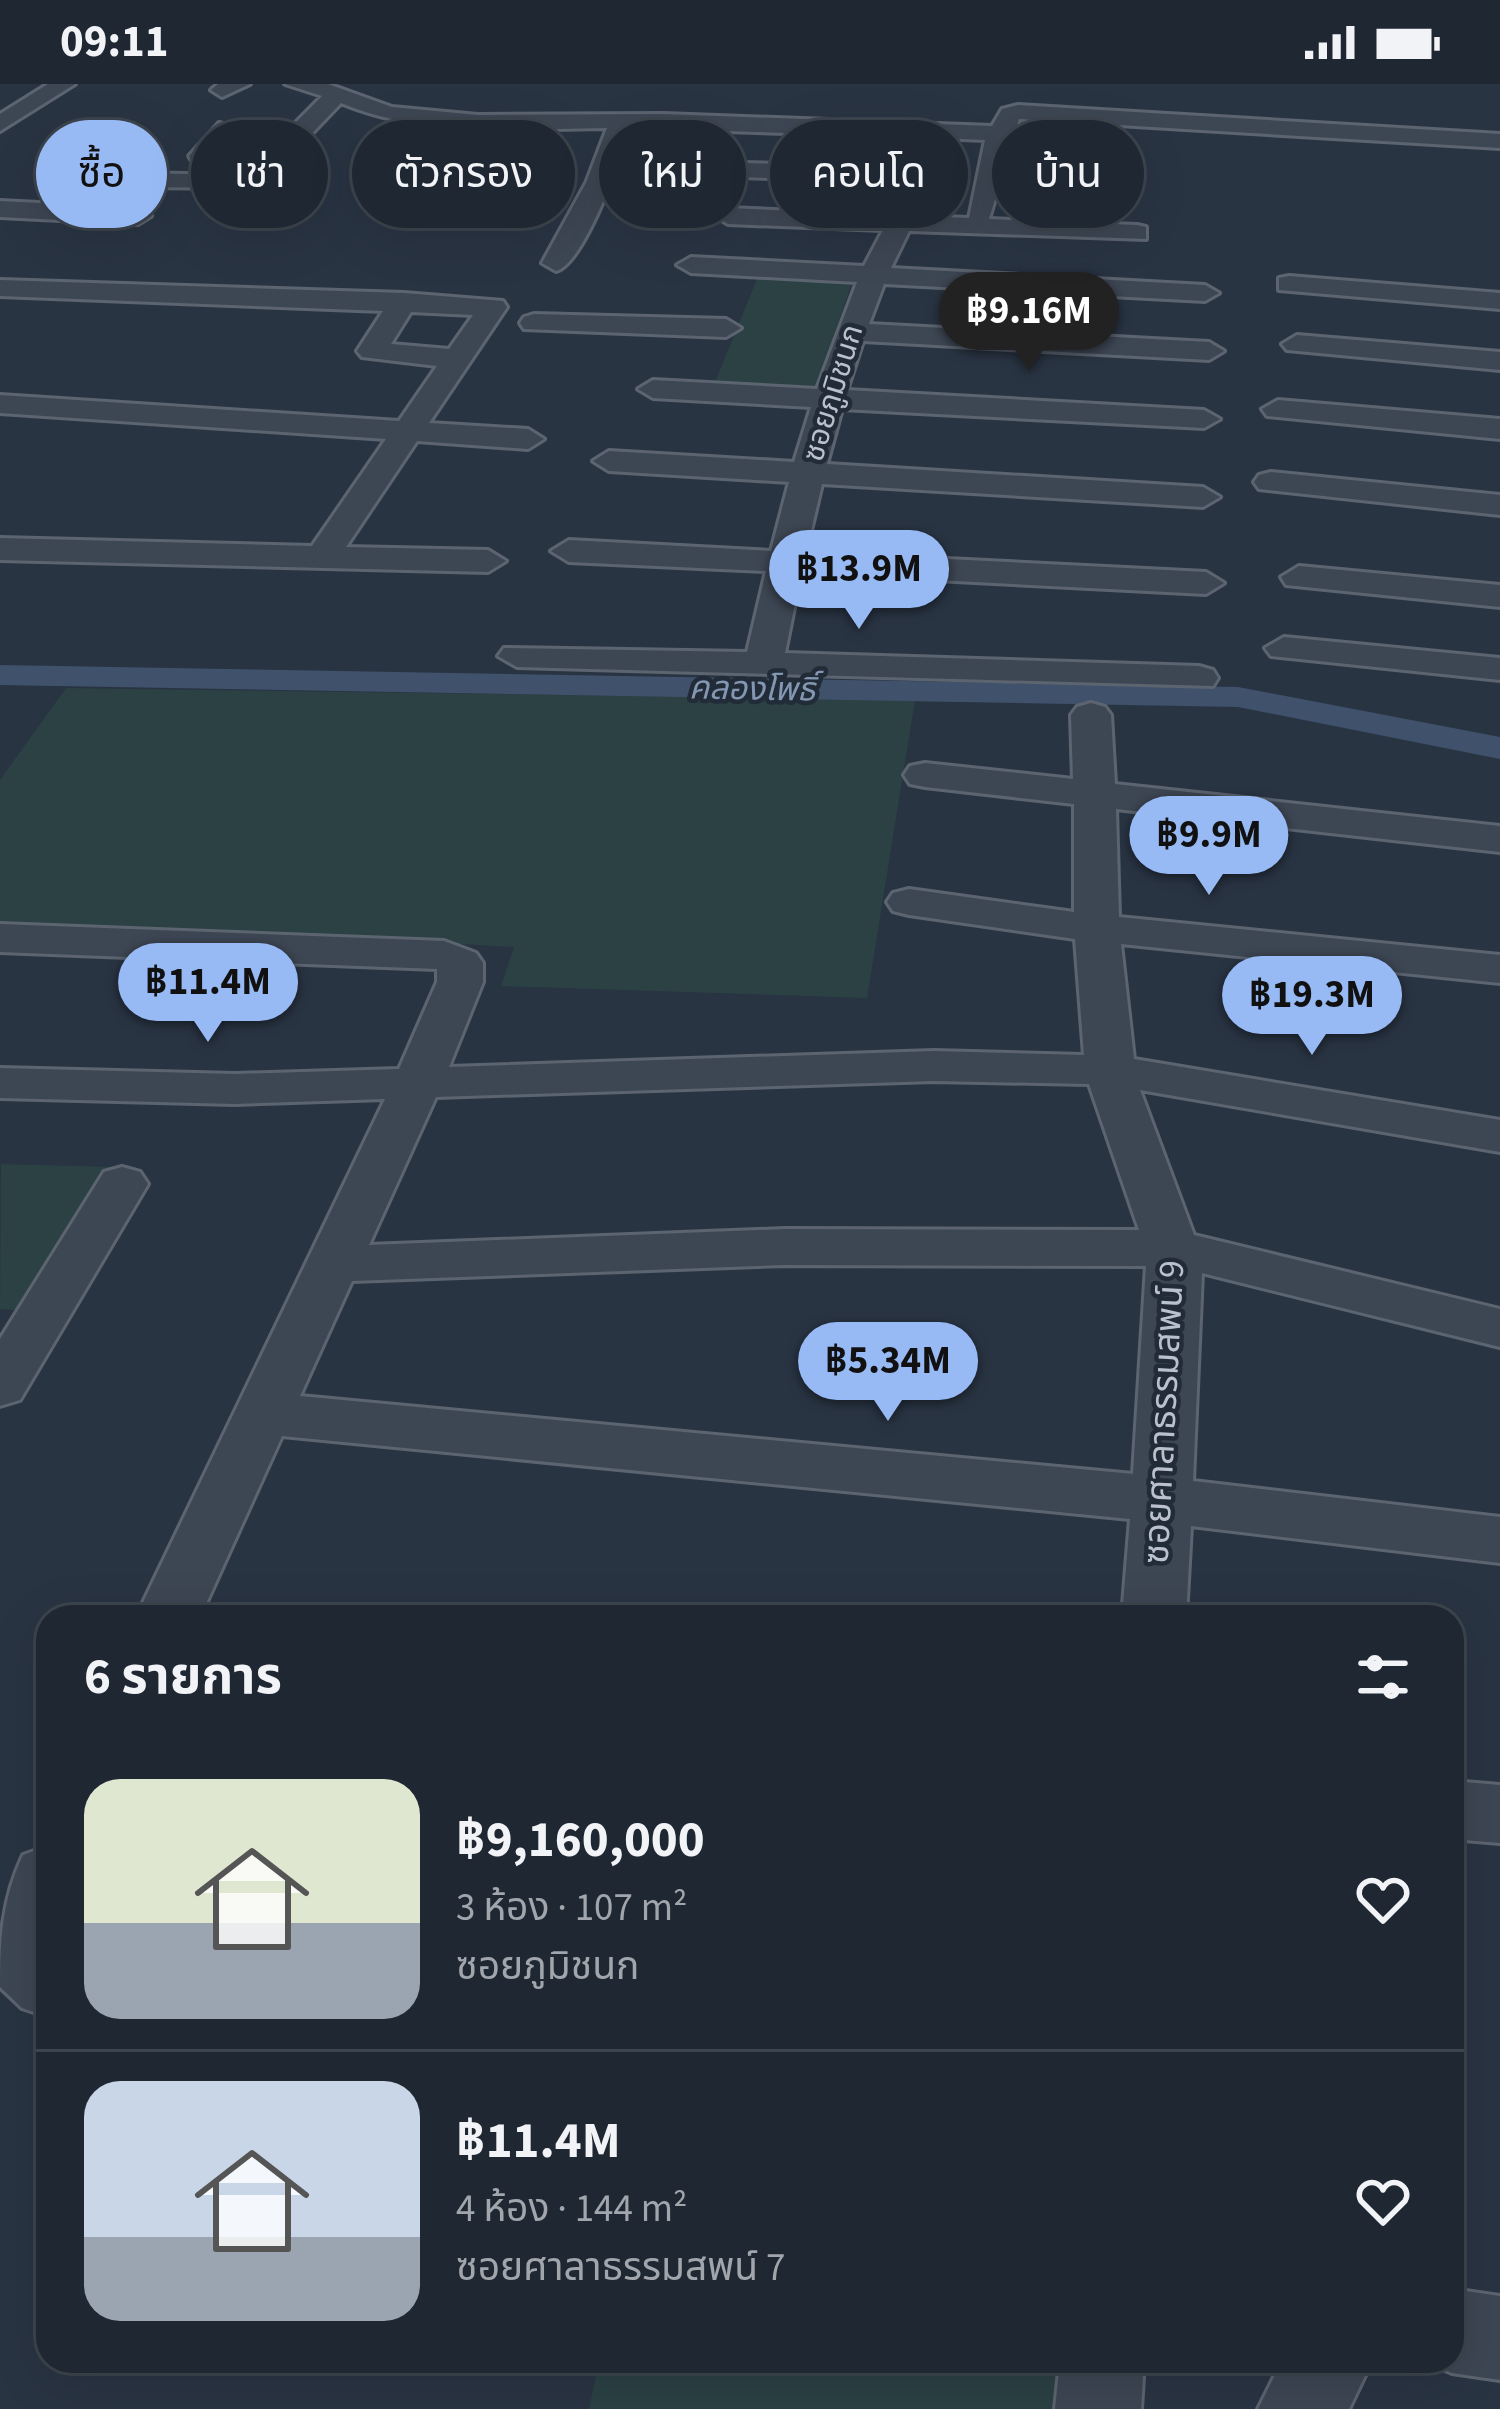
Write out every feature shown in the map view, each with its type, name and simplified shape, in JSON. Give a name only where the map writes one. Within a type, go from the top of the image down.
[{"type":"street","points":[[0,124],[64,84]]},
{"type":"street","points":[[971,131],[990,109],[1042,101],[1060,86]]},
{"type":"street","points":[[1169,117],[1194,91]]},
{"type":"street","points":[[292,96],[331,100],[363,118],[423,120]]},
{"type":"street","points":[[487,120],[529,97]]},
{"type":"street","points":[[312,120],[331,100]]},
{"type":"street","points":[[1345,128],[1360,101]]},
{"type":"street","points":[[760,125],[795,112],[800,105]]},
{"type":"street","points":[[620,118],[661,106]]},
{"type":"street","points":[[1007,120],[1012,112],[1169,117],[1494,141],[1496,114]]},
{"type":"street","points":[[552,120],[620,118],[770,125]]},
{"type":"street","points":[[556,263],[599,183],[620,118]]},
{"type":"street","points":[[971,131],[992,132]]},
{"type":"street","points":[[190,156],[130,167],[191,176]]},
{"type":"street","points":[[167,169],[190,156]]},
{"type":"street","points":[[979,214],[992,161]]},
{"type":"street","points":[[0,209],[36,211]]},
{"type":"street","points":[[968,227],[1137,233]]},
{"type":"street","name":"ซอยภูมิชนก","points":[[763,666],[808,472],[852,332],[894,228]]},
{"type":"street","points":[[41,260],[74,271],[77,276],[60,290]]},
{"type":"street","points":[[691,265],[726,329],[832,398],[1204,419]]},
{"type":"street","points":[[653,389],[726,329],[873,276],[1204,293]]},
{"type":"street","points":[[1289,284],[1500,301]]},
{"type":"street","points":[[0,288],[455,303],[494,309],[321,558]]},
{"type":"street","points":[[284,313],[340,314],[355,299]]},
{"type":"street","points":[[404,301],[372,351],[457,359]]},
{"type":"street","points":[[420,357],[455,303]]},
{"type":"street","points":[[534,323],[726,329]]},
{"type":"street","points":[[852,332],[1209,351]]},
{"type":"street","points":[[1297,344],[1500,361]]},
{"type":"street","points":[[0,404],[528,439]]},
{"type":"street","points":[[1278,409],[1500,429]]},
{"type":"street","points":[[609,461],[1204,497]]},
{"type":"street","points":[[1271,482],[1500,506]]},
{"type":"street","points":[[0,549],[488,561]]},
{"type":"street","points":[[569,551],[1206,583]]},
{"type":"street","points":[[1299,577],[1500,596]]},
{"type":"street","points":[[1284,648],[1500,669]]},
{"type":"street","points":[[517,656],[1199,678]]},
{"type":"street","name":"ซอยศาลาธรรมสพน์ 9","points":[[1091,715],[1097,794],[1094,928],[1111,1070],[1174,1248],[1176,1287],[1155,1605]]},
{"type":"street","points":[[925,775],[1500,839]]},
{"type":"street","points":[[909,902],[1094,928],[1500,969]]},
{"type":"street","points":[[0,938],[444,955],[460,963],[460,982],[416,1086],[174,1605]]},
{"type":"street","points":[[0,1083],[235,1089],[934,1066],[1111,1070],[1500,1136]]},
{"type":"street","points":[[0,1386],[122,1184]]},
{"type":"street","points":[[333,1264],[785,1247],[1174,1248],[1500,1328]]},
{"type":"street","points":[[264,1413],[1159,1499],[1500,1540]]},
{"type":"street","points":[[1464,1811],[1500,1814]]},
{"type":"street","points":[[36,1919],[24,1962],[36,1973]]},
{"type":"street","points":[[1464,2333],[1500,2338]]},
{"type":"street","points":[[1098,2409],[1101,2373]]},
{"type":"street","points":[[1301,2409],[1323,2373]]},
{"type":"green space","points":[[759,274],[853,279],[815,392],[713,387]]},
{"type":"green space","points":[[66,688],[915,700],[867,998],[501,986],[514,947],[107,925],[0,926],[0,780]]},
{"type":"green space","points":[[1,1164],[116,1167],[25,1311],[0,1309]]},
{"type":"green space","points":[[596,2373],[1063,2373],[1060,2409],[589,2409]]},
{"type":"waterway","name":"คลองโพธิ์","points":[[0,675],[1238,697],[1500,748]]}]
